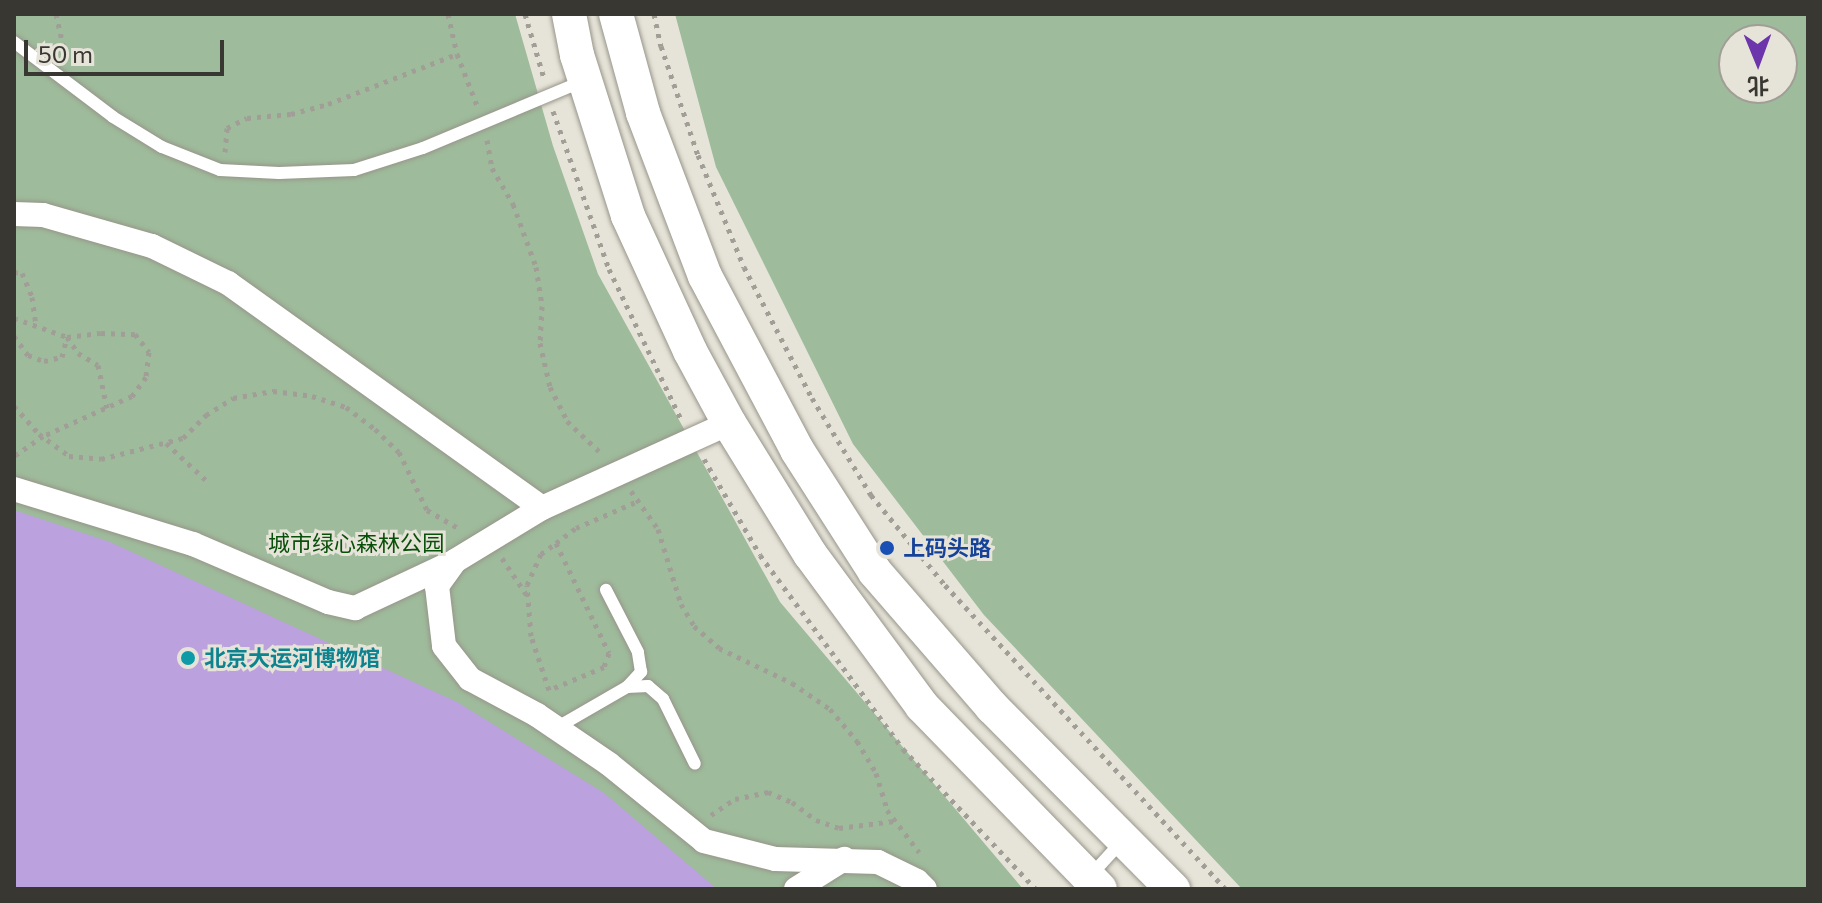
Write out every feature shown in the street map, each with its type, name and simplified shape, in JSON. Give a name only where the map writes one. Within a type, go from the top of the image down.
[{"type":"main road","points":[[569,14],[628,216],[690,351],[729,423],[810,554],[922,706],[1088,885]]},
{"type":"main road","points":[[616,14],[643,113],[705,276],[797,450],[875,572],[992,707],[1173,889]]},
{"type":"street","points":[[14,214],[43,215],[152,246],[228,283],[542,508]]},
{"type":"street","points":[[14,489],[193,544],[328,602],[355,608],[455,561],[542,508],[729,423]]},
{"type":"street","points":[[455,561],[437,586],[444,646],[470,679],[556,728],[609,764],[704,841],[775,859],[878,862],[917,881],[925,889]]},
{"type":"street","points":[[796,889],[844,859]]},
{"type":"lane","points":[[14,42],[113,117],[162,147],[220,170],[279,173],[354,170],[423,148],[586,80]]},
{"type":"lane","points":[[556,728],[627,687],[641,672],[638,652],[606,590]]},
{"type":"lane","points":[[627,687],[648,686],[663,699],[695,764]]},
{"type":"lane","points":[[1088,885],[1124,839]]},
{"type":"path","points":[[56,14],[70,82]]},
{"type":"path","points":[[654,14],[661,46],[694,142],[744,267],[812,398],[871,495],[945,585],[1226,889]]},
{"type":"path","points":[[220,170],[227,128],[247,118],[291,114],[328,104],[457,54]]},
{"type":"path","points":[[14,272],[22,273],[32,297],[37,325]]},
{"type":"path","points":[[14,318],[67,337],[101,333],[135,334],[149,352],[146,377],[132,396],[43,436],[14,456]]},
{"type":"path","points":[[14,336],[28,355],[44,361],[62,357],[67,337]]},
{"type":"path","points":[[67,337],[78,353],[98,365],[107,408]]},
{"type":"path","points":[[14,406],[43,436],[69,456],[101,459],[183,438],[206,415],[233,398],[273,391],[312,396],[346,407],[399,452],[427,510],[485,543],[500,556],[528,597]]},
{"type":"path","points":[[166,443],[208,482]]},
{"type":"path","points":[[556,543],[609,653],[604,667],[549,690],[531,636],[527,585],[541,554],[576,528],[638,501]]},
{"type":"path","points":[[695,834],[709,817],[735,799],[768,792],[792,802],[816,820],[839,828],[867,828],[895,821]]},
{"type":"green space","name":"城市绿心森林公园","points":[[14,14],[515,14],[553,146],[598,274],[780,602],[1023,889],[14,889]]},
{"type":"green space","points":[[675,14],[1808,14],[1808,889],[1242,889],[984,615],[853,444],[716,167]]},
{"type":"building","name":"北京大运河博物馆","points":[[14,510],[110,542],[457,702],[604,793],[717,889],[14,889]]},
{"type":"place","name":"上码头路","points":[[887,548]]},
{"type":"place","name":"北京大运河博物馆","points":[[188,658]]}]
